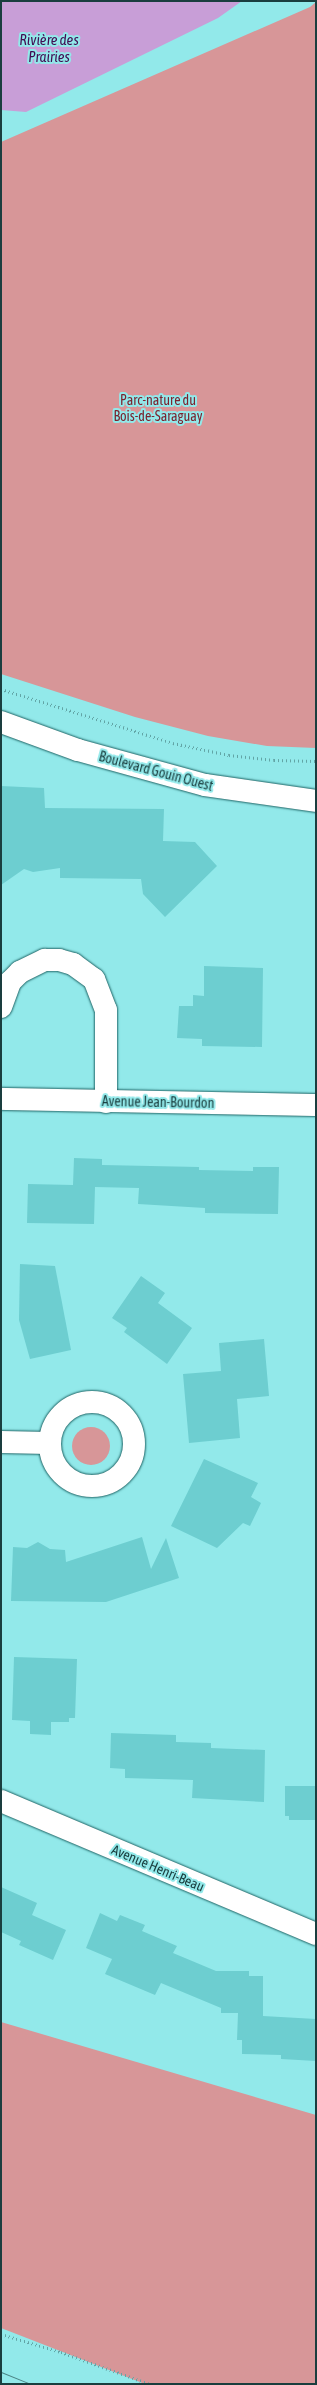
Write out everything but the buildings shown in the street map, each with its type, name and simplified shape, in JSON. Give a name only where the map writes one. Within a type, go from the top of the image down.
[{"type":"street","name":"Boulevard Gouin Ouest","points":[[1,722],[78,750],[205,785],[316,801]]},
{"type":"street","points":[[1,1007],[10,982],[20,972],[39,962],[59,960],[73,964],[94,979],[106,1010],[106,1102]]},
{"type":"street","name":"Avenue Jean-Bourdon","points":[[1,1099],[316,1105]]},
{"type":"street","points":[[1,1442],[49,1443]]},
{"type":"street","name":"Avenue Henri-Beau","points":[[1,1802],[316,1934]]},
{"type":"path","points":[[1,689],[173,743],[274,760],[316,762]]},
{"type":"path","points":[[1,2334],[61,2352],[150,2384]]},
{"type":"green space","name":"Parc-nature du Bois-de-Saraguay","points":[[316,2],[316,748],[267,746],[208,736],[135,717],[1,674],[1,142],[310,7]]},
{"type":"green space","points":[[87,1427],[95,1427],[105,1432],[109,1439],[109,1453],[105,1460],[95,1465],[87,1465],[77,1460],[75,1457],[72,1450],[72,1442],[77,1432],[80,1430]]},
{"type":"green space","points":[[1,2022],[316,2115],[316,2384],[145,2384],[1,2328]]},
{"type":"water","name":"Rivière des Prairies","points":[[1,1],[242,1],[218,18],[26,112],[1,110]]},
{"type":"tram line","points":[[1,2372],[30,2384]]}]
